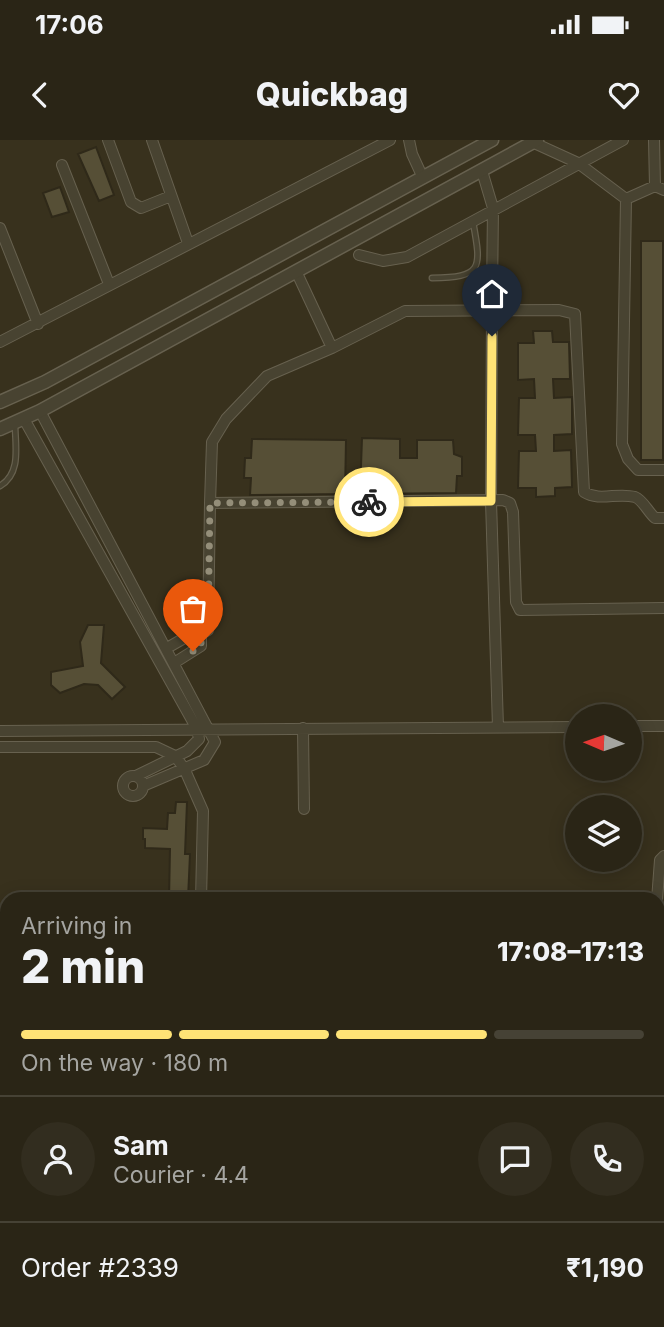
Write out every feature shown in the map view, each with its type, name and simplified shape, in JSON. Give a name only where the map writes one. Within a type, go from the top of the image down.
[{"type":"street","points":[[108,140],[131,202],[141,208],[172,196]]},
{"type":"street","points":[[152,140],[188,243]]},
{"type":"street","points":[[0,342],[390,140]]},
{"type":"street","points":[[409,140],[423,178]]},
{"type":"street","points":[[0,402],[45,382],[492,140]]},
{"type":"street","points":[[359,255],[383,261],[407,257],[493,208],[623,140]]},
{"type":"street","points":[[626,199],[659,188],[654,140]]},
{"type":"street","points":[[0,429],[40,411],[534,141],[578,163],[626,199]]},
{"type":"street","points":[[62,165],[109,284]]},
{"type":"street","points":[[482,171],[493,208],[492,293]]},
{"type":"street","points":[[626,199],[622,444],[628,459],[638,470],[664,470]]},
{"type":"street","points":[[0,228],[38,324]]},
{"type":"street","points":[[296,271],[332,348]]},
{"type":"street","points":[[492,309],[491,501],[498,727]]},
{"type":"street","points":[[167,648],[195,632],[201,634],[208,630],[212,442],[226,419],[267,376],[332,348],[405,310],[559,310],[575,314],[584,492],[593,498],[633,496],[640,500],[655,518],[664,518]]},
{"type":"street","points":[[20,421],[197,729],[199,739],[195,746],[124,780],[126,793],[135,795],[143,786],[204,760],[215,742],[40,411]]},
{"type":"street","points":[[210,503],[510,503],[513,512],[516,602],[520,610],[664,608]]},
{"type":"street","points":[[174,663],[201,646],[201,634]]},
{"type":"street","points":[[642,726],[664,726]]},
{"type":"street","points":[[0,731],[565,727]]},
{"type":"street","points":[[303,728],[304,809]]},
{"type":"street","points":[[0,747],[156,747],[175,756],[184,768],[202,811],[201,892]]},
{"type":"street","points":[[136,776],[143,786]]},
{"type":"street","points":[[658,892],[660,860],[664,856]]},
{"type":"lane","points":[[432,278],[462,277],[475,268],[479,253],[473,220]]},
{"type":"lane","points":[[0,486],[11,478],[15,470],[20,421]]},
{"type":"building","points":[[96,147],[114,195],[99,201],[78,154]]},
{"type":"building","points":[[60,187],[69,212],[52,217],[43,193]]},
{"type":"building","points":[[641,241],[663,241],[663,460],[641,460]]},
{"type":"building","points":[[533,331],[552,331],[553,342],[569,342],[570,379],[553,379],[554,398],[572,397],[572,434],[554,435],[554,451],[571,450],[572,487],[555,488],[555,496],[536,497],[536,488],[518,488],[519,451],[536,451],[535,435],[518,435],[519,398],[535,398],[534,379],[518,380],[518,343],[534,343]]},
{"type":"building","points":[[362,438],[400,439],[400,458],[417,458],[417,440],[453,440],[454,454],[462,457],[462,476],[457,476],[456,493],[360,494]]},
{"type":"building","points":[[252,439],[346,440],[345,494],[250,495],[251,478],[244,478],[245,458],[251,458]]},
{"type":"building","points":[[88,625],[104,625],[101,663],[125,687],[112,699],[98,685],[84,684],[60,693],[51,685],[51,672],[83,666],[80,642]]},
{"type":"building","points":[[176,802],[187,802],[185,854],[190,854],[188,892],[169,892],[170,849],[145,848],[143,839],[143,828],[167,829],[168,813],[175,813]]},
{"type":"way so far","points":[[193,651],[201,646],[201,634],[208,630],[210,503],[369,502]]},
{"type":"route","points":[[369,502],[491,501],[492,336]]}]
